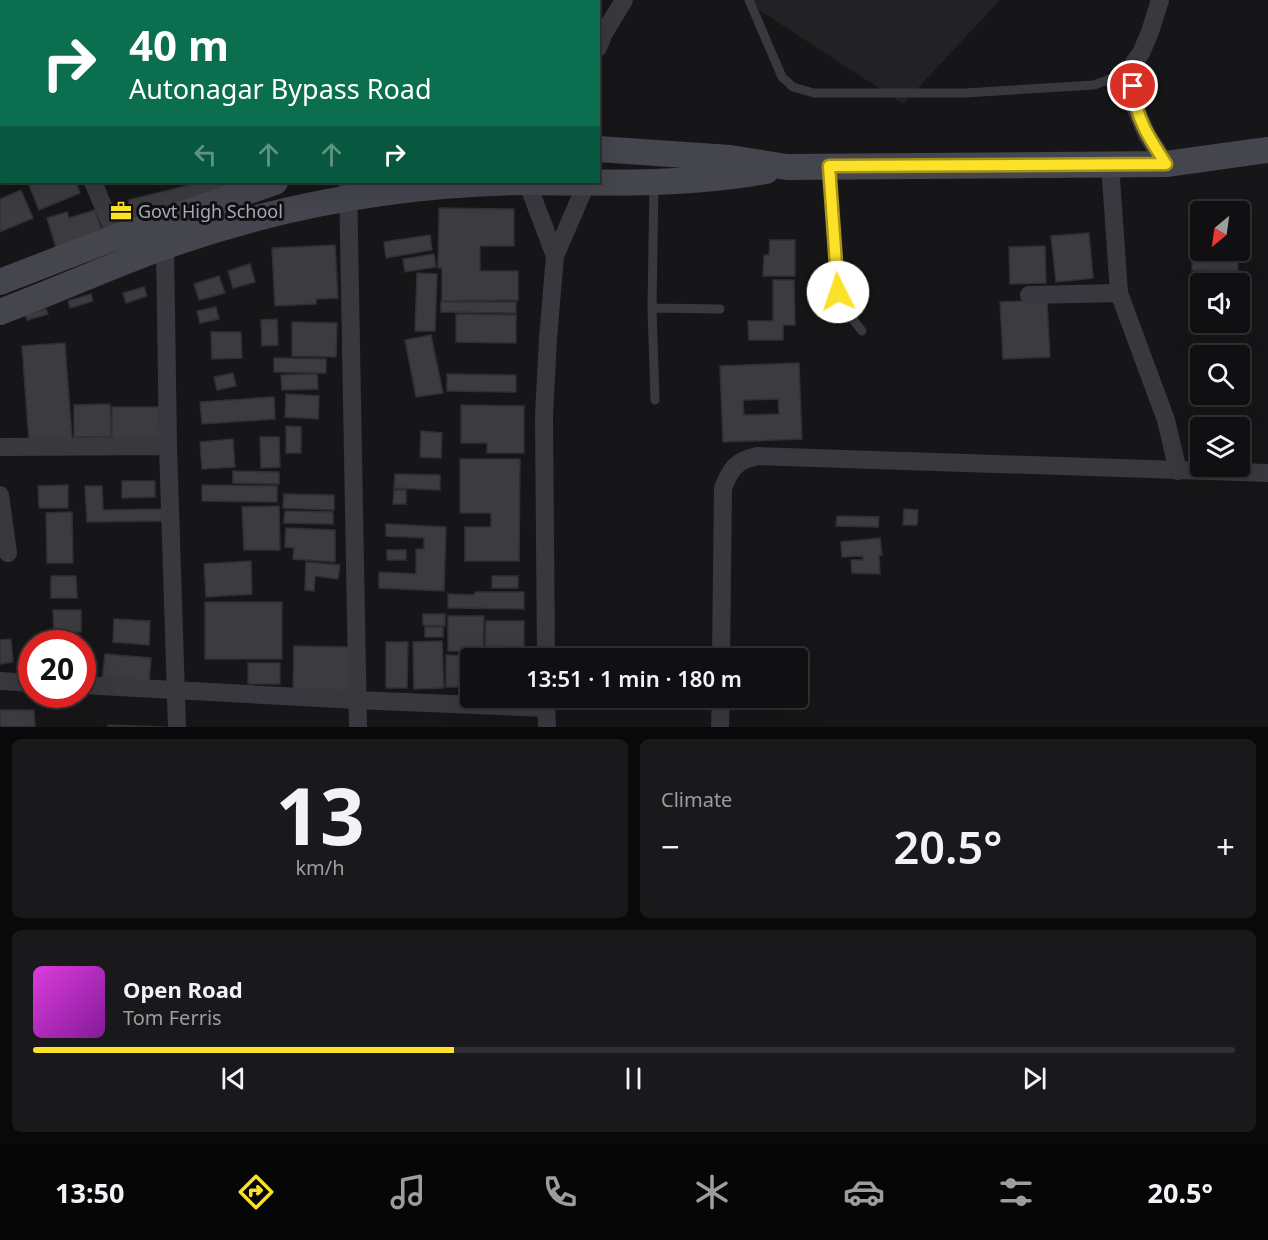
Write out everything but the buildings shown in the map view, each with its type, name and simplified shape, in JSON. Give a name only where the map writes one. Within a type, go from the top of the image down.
[{"type":"main road","points":[[600,149],[730,158],[787,167]]},
{"type":"main road","points":[[600,182],[730,177],[787,167],[1166,164],[1268,150]]},
{"type":"main road","points":[[0,282],[116,237],[272,183]]},
{"type":"main road","points":[[1,308],[165,247],[348,189],[492,183]]},
{"type":"street","points":[[600,43],[624,0]]},
{"type":"street","points":[[1160,0],[1141,53],[1131,67],[1134,105],[1147,135],[1166,164]]},
{"type":"street","points":[[1110,164],[1119,293],[1166,420],[1178,471]]},
{"type":"street","points":[[93,183],[125,263]]},
{"type":"street","points":[[527,183],[555,256]]},
{"type":"street","points":[[546,648],[544,416],[555,256],[587,183]]},
{"type":"street","points":[[348,189],[358,727]]},
{"type":"street","points":[[165,247],[168,446],[177,727]]},
{"type":"street","points":[[1029,295],[1119,293]]},
{"type":"street","points":[[0,447],[168,446]]},
{"type":"street","points":[[721,648],[723,488],[728,474],[740,460],[757,456],[1268,473]]},
{"type":"street","points":[[0,495],[8,553]]},
{"type":"street","points":[[0,681],[18,682]]},
{"type":"street","points":[[96,686],[356,700],[460,702]]},
{"type":"street","points":[[546,708],[547,727]]},
{"type":"street","points":[[720,727],[721,708]]},
{"type":"lane","points":[[749,0],[782,77],[793,87],[808,92],[965,93],[1094,85],[1118,76],[1131,67]]},
{"type":"lane","points":[[829,166],[838,292],[844,308],[862,331]]},
{"type":"lane","points":[[654,181],[652,308],[655,400]]},
{"type":"lane","points":[[652,308],[720,309]]},
{"type":"shaded area","points":[[744,0],[1000,0],[903,104]]},
{"type":"place","name":"Govt High School","points":[[121,211]]},
{"type":"route","points":[[838,292],[829,166],[1166,164],[1147,135],[1134,105],[1133,86]]}]
